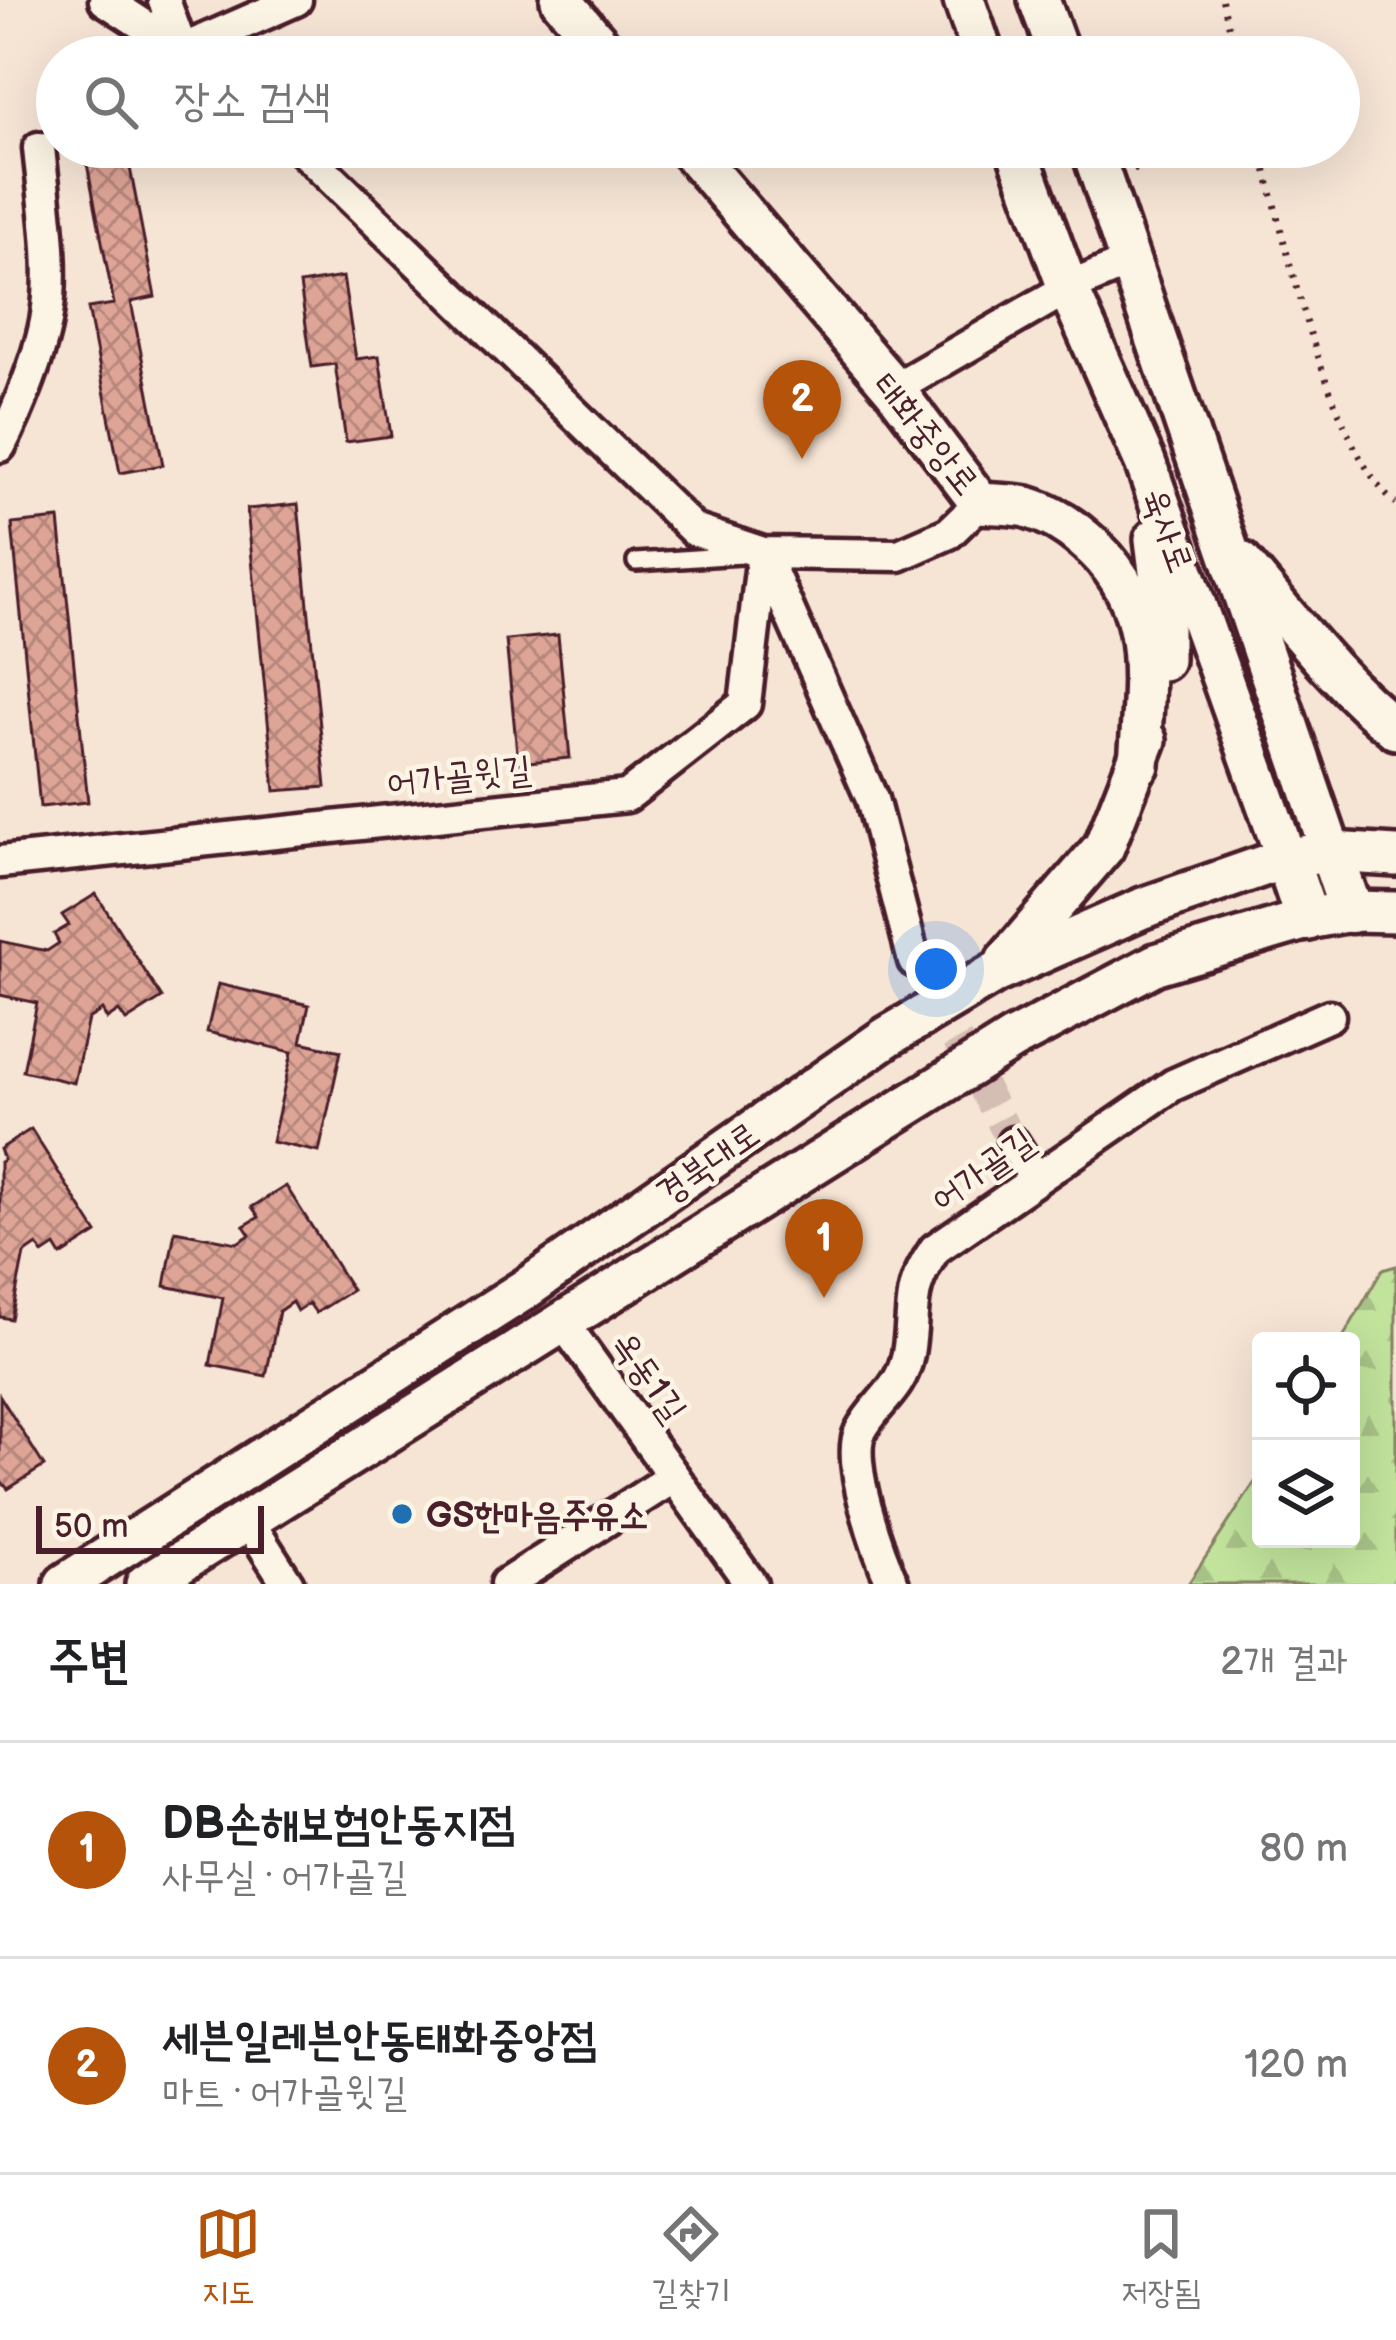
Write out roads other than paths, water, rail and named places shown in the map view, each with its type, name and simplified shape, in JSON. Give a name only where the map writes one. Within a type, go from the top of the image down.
[{"type":"main road","name":"육사로","points":[[1330,852],[1351,911]]},
{"type":"main road","name":"육사로","points":[[1286,858],[1307,919]]},
{"type":"street","points":[[105,0],[160,36]]},
{"type":"street","points":[[164,0],[179,36]]},
{"type":"street","points":[[221,36],[296,0]]},
{"type":"street","points":[[561,0],[592,36]]},
{"type":"street","points":[[964,0],[977,36]]},
{"type":"street","points":[[1040,0],[1053,36]]},
{"type":"street","points":[[0,446],[14,419],[47,316],[41,168]]},
{"type":"street","points":[[321,168],[694,530],[763,553],[898,555],[949,533],[980,503]]},
{"type":"street","name":"태화중앙로","points":[[705,168],[894,389],[980,503],[1027,508],[1069,526],[1108,558],[1132,596],[1141,629],[1144,671],[1139,764]]},
{"type":"street","name":"육사로","points":[[1024,168],[1068,288],[1145,462],[1286,858]]},
{"type":"street","name":"육사로","points":[[1098,168],[1330,852]]},
{"type":"street","points":[[894,389],[1068,288],[1131,261]]},
{"type":"street","points":[[995,973],[1104,848],[1139,764],[1163,676],[1163,603],[1145,462]]},
{"type":"street","points":[[1225,543],[1312,645],[1396,729]]},
{"type":"street","points":[[763,553],[872,799],[914,961]]},
{"type":"street","name":"어가골윗길","points":[[0,862],[627,796],[745,704],[763,553]]},
{"type":"street","name":"경북대로","points":[[65,1584],[527,1288],[887,1037],[995,973],[1143,908],[1286,858],[1330,852],[1396,856]]},
{"type":"street","name":"경북대로","points":[[146,1584],[1033,1029],[1156,964],[1307,919],[1351,911],[1396,912]]},
{"type":"street","name":"어가골길","points":[[893,1584],[856,1472],[859,1434],[898,1386],[908,1354],[911,1297],[918,1274],[935,1249],[1173,1085],[1329,1016]]},
{"type":"street","points":[[1013,1143],[1035,1178]]},
{"type":"street","name":"옥동1길","points":[[562,1321],[751,1584]]},
{"type":"street","name":"옥동1길","points":[[506,1584],[674,1477]]},
{"type":"street","points":[[248,1521],[288,1584]]},
{"type":"lane","points":[[637,562],[763,553]]},
{"type":"tunnel","points":[[914,961],[1013,1143]]},
{"type":"place","name":"세븐일레븐안동태화중앙점","points":[[802,459]]},
{"type":"place","name":"DB손해보험안동지점","points":[[824,1298]]},
{"type":"place","name":"GS한마음주유소","points":[[402,1514]]}]
